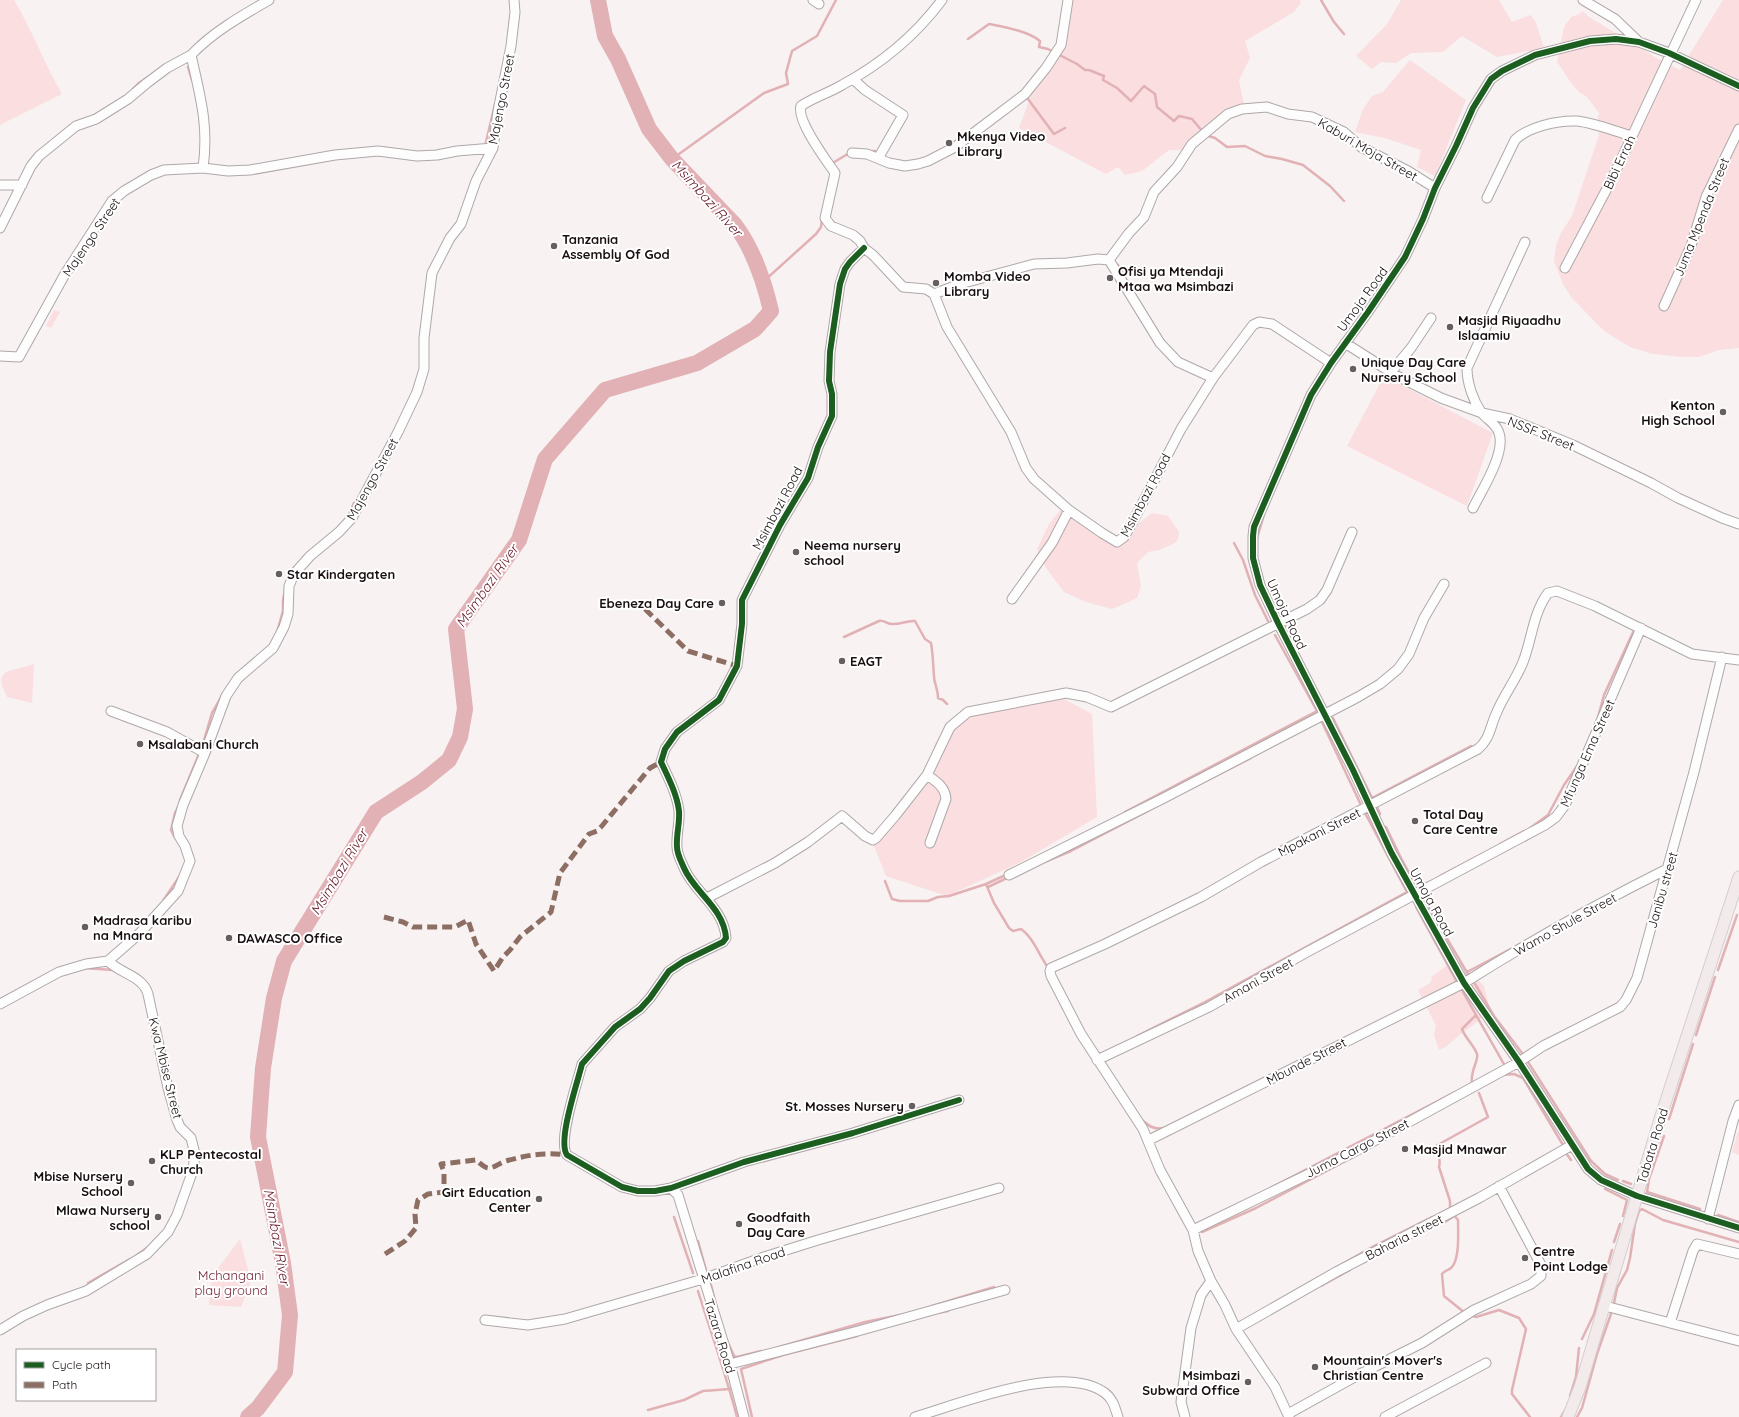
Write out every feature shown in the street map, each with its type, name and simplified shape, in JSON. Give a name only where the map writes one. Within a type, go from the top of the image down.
[{"type":"main road","name":"Tabata Road","points":[[1568,1417],[1580,1388],[1659,1122],[1735,906],[1739,876]]},
{"type":"street","points":[[0,228],[35,160],[51,146],[76,126],[96,119],[128,99],[147,82],[167,68],[191,55],[224,27],[269,0]]},
{"type":"street","name":"Majengo Street","points":[[108,962],[140,933],[178,891],[190,861],[185,846],[178,836],[176,826],[226,696],[238,678],[266,655],[278,639],[288,614],[289,586],[294,574],[310,556],[339,532],[352,518],[398,432],[417,392],[424,369],[424,338],[432,273],[450,238],[461,224],[476,181],[493,148],[498,111],[511,46],[515,12],[514,0]]},
{"type":"street","points":[[942,0],[904,43],[870,69],[801,106],[799,110],[804,125],[835,173],[825,218],[831,226],[853,235],[864,248],[873,255],[904,287],[926,289],[934,294],[960,284],[1034,264],[1109,260],[1160,343],[1178,362],[1213,378]]},
{"type":"street","points":[[852,153],[867,154],[889,163],[905,166],[928,161],[955,147],[1025,94],[1046,68],[1061,45],[1068,0]]},
{"type":"street","points":[[1583,0],[1615,19],[1640,42],[1669,53],[1739,86]]},
{"type":"street","name":"Bibi Errah","points":[[1566,268],[1612,179],[1669,53],[1696,0]]},
{"type":"street","name":"Umoja Road","points":[[1640,42],[1616,39],[1590,41],[1535,55],[1502,71],[1489,83],[1473,108],[1435,188],[1423,219],[1405,257],[1331,363],[1311,395],[1254,532],[1253,558],[1260,585],[1325,714],[1391,852],[1464,983],[1519,1062],[1588,1169],[1594,1175],[1637,1196],[1739,1228]]},
{"type":"street","points":[[191,55],[202,98],[205,124],[203,168],[228,171],[250,170],[335,155],[378,151],[417,156],[493,148]]},
{"type":"street","points":[[853,79],[864,90],[903,115],[880,155]]},
{"type":"street","name":"Kaburi Moja Street","points":[[1109,260],[1144,217],[1154,192],[1177,167],[1192,144],[1224,117],[1231,112],[1242,108],[1267,107],[1288,114],[1312,117],[1344,132],[1361,147],[1408,171],[1435,188]]},
{"type":"street","points":[[1487,198],[1515,140],[1521,134],[1531,129],[1576,121],[1597,125],[1631,136]]},
{"type":"street","name":"Juma Mpenda Street","points":[[1664,306],[1691,246],[1706,197],[1739,129]]},
{"type":"street","name":"Majengo Street","points":[[0,356],[19,357],[65,274],[112,201],[124,191],[151,174],[164,170],[203,168]]},
{"type":"street","points":[[0,185],[22,185]]},
{"type":"street","points":[[1473,508],[1493,469],[1500,445],[1499,432],[1496,426],[1482,413],[1473,395],[1467,377],[1467,368],[1524,242]]},
{"type":"street","name":"Msimbazi Road","points":[[671,1188],[655,1191],[622,1187],[567,1155],[564,1151],[564,1136],[582,1064],[588,1056],[615,1027],[640,1009],[650,998],[669,971],[725,940],[725,934],[718,915],[707,898],[684,870],[679,857],[676,846],[679,811],[670,781],[661,762],[665,749],[677,732],[719,700],[737,666],[742,624],[742,600],[780,525],[788,514],[808,478],[818,447],[832,416],[832,394],[829,381],[830,352],[840,284],[845,269],[864,248]]},
{"type":"street","name":"Msimbazi Road","points":[[934,294],[947,327],[984,385],[1011,432],[1026,468],[1034,479],[1070,510],[1114,541],[1121,540],[1135,518],[1180,429],[1213,378],[1253,325],[1259,322],[1272,324],[1331,363]]},
{"type":"street","points":[[1391,372],[1411,348],[1431,318]]},
{"type":"street","name":"NSSF Street","points":[[1345,343],[1391,372],[1441,398],[1482,413],[1510,419],[1573,445],[1651,483],[1678,498],[1739,524]]},
{"type":"street","points":[[1012,600],[1052,543],[1070,510]]},
{"type":"street","points":[[707,898],[781,859],[808,842],[842,816],[864,836],[872,840],[895,816],[927,775],[950,727],[968,712],[1066,693],[1088,697],[1111,707],[1308,609],[1320,600],[1327,590],[1352,532]]},
{"type":"street","points":[[1009,875],[1162,800],[1380,684],[1398,668],[1409,654],[1424,618],[1444,584]]},
{"type":"street","name":"Mpakani Street","points":[[1097,1060],[1077,1027],[1050,971],[1052,968],[1201,897],[1261,862],[1465,756],[1484,744],[1499,706],[1523,662],[1529,638],[1542,601],[1548,593],[1557,591],[1595,606],[1641,628]]},
{"type":"street","points":[[1641,628],[1692,654],[1739,660]]},
{"type":"street","name":"Mfunga Ema Street","points":[[1416,895],[1545,825],[1556,817],[1565,805],[1641,628]]},
{"type":"street","name":"Janibu street","points":[[1519,1062],[1543,1046],[1612,1012],[1620,1007],[1626,1000],[1637,978],[1668,868],[1722,657]]},
{"type":"street","points":[[111,711],[167,732],[205,753]]},
{"type":"street","points":[[927,775],[942,786],[946,792],[946,799],[930,843]]},
{"type":"street","name":"Wamo Shule Street","points":[[1464,983],[1493,964],[1606,900],[1668,868]]},
{"type":"street","name":"Amani Street","points":[[1097,1060],[1208,1007],[1307,952],[1416,895]]},
{"type":"street","points":[[0,1004],[59,972],[86,964],[108,962]]},
{"type":"street","name":"Kwa Mbise Street","points":[[0,1330],[47,1305],[86,1291],[147,1254],[168,1232],[177,1216],[193,1170],[195,1154],[191,1138],[180,1127],[177,1120],[168,1088],[146,986],[115,968],[108,962]]},
{"type":"street","name":"Mbunde Street","points":[[1149,1140],[1464,983]]},
{"type":"street","points":[[1097,1060],[1149,1140],[1156,1163],[1193,1230],[1198,1252],[1211,1282],[1225,1305],[1236,1329],[1275,1387],[1289,1416],[1360,1374],[1422,1343],[1474,1310],[1531,1284],[1541,1276],[1541,1265],[1499,1186]]},
{"type":"street","name":"Juma Cargo Street","points":[[1193,1230],[1352,1153],[1519,1062]]},
{"type":"street","points":[[671,1188],[744,1162],[853,1133],[959,1100]]},
{"type":"street","points":[[1708,1219],[1733,1121],[1739,1105]]},
{"type":"street","name":"Baharia street","points":[[1236,1329],[1336,1272],[1452,1213],[1572,1144]]},
{"type":"street","name":"Tazara Road","points":[[671,1188],[678,1195],[730,1364],[744,1417]]},
{"type":"street","name":"Malafina Road","points":[[485,1320],[528,1325],[565,1319],[703,1279],[770,1255],[998,1188]]},
{"type":"street","points":[[1670,1323],[1693,1251],[1697,1244],[1739,1254]]},
{"type":"street","points":[[1185,1417],[1181,1402],[1191,1328],[1201,1295],[1211,1282]]},
{"type":"street","points":[[730,1364],[850,1333],[1005,1290]]},
{"type":"street","points":[[1605,1306],[1739,1341]]},
{"type":"street","points":[[1385,1417],[1486,1363]]},
{"type":"street","points":[[916,1417],[1013,1388],[1041,1383],[1073,1381],[1095,1387],[1106,1394],[1112,1401],[1118,1417]]},
{"type":"green space","points":[[0,0],[14,0],[62,94],[0,125]]},
{"type":"green space","points":[[1066,0],[1300,0],[1301,3],[1294,12],[1245,41],[1250,58],[1239,80],[1244,105],[1181,150],[1169,150],[1142,171],[1125,175],[1118,167],[1106,174],[1019,128],[1035,85],[1062,43]]},
{"type":"green space","points":[[1401,0],[1499,0],[1512,22],[1531,15],[1536,23],[1544,48],[1497,57],[1462,36],[1443,52],[1411,53],[1396,63],[1381,62],[1372,69],[1356,56],[1387,24]]},
{"type":"green space","points":[[1723,0],[1739,0],[1739,348],[1719,350],[1699,357],[1653,354],[1630,347],[1604,331],[1571,297],[1563,284],[1554,261],[1556,245],[1561,233],[1572,216],[1599,135],[1597,123],[1599,113],[1587,97],[1579,92],[1572,84],[1557,62],[1564,27],[1571,17],[1580,14],[1582,11],[1589,17],[1660,60],[1680,70]]},
{"type":"green space","points":[[1410,60],[1466,100],[1435,176],[1417,167],[1421,150],[1385,138],[1355,132],[1363,109],[1372,96],[1383,92]]},
{"type":"green space","points":[[54,310],[60,312],[51,328],[46,326]]},
{"type":"green space","points":[[1384,376],[1493,433],[1467,506],[1347,446]]},
{"type":"green space","points":[[1061,509],[1074,510],[1113,538],[1124,540],[1133,534],[1138,524],[1152,513],[1168,516],[1179,532],[1178,539],[1175,543],[1159,550],[1148,552],[1137,563],[1141,586],[1137,598],[1112,609],[1086,602],[1064,592],[1046,568],[1037,549],[1049,524]]},
{"type":"green space","points":[[34,664],[32,703],[7,697],[2,686],[1,678],[6,672]]},
{"type":"green space","points":[[1055,694],[1092,714],[1097,817],[1021,862],[947,896],[886,876],[870,836],[900,820],[927,774],[935,743],[961,719],[1005,703]]},
{"type":"green space","points":[[1456,959],[1484,986],[1490,1011],[1449,1044],[1439,1050],[1434,1035],[1436,1026],[1418,990],[1429,984],[1432,980],[1431,977]]},
{"type":"green space","points":[[1739,1128],[1739,1155],[1732,1152]]},
{"type":"green space","name":"Mchangani play ground","points":[[240,1239],[251,1281],[241,1307],[209,1305],[212,1276]]},
{"type":"waterway","name":"Msimbazi River","points":[[248,1417],[258,1408],[285,1372],[290,1315],[283,1263],[258,1137],[263,1068],[274,998],[284,961],[376,812],[422,782],[449,760],[460,737],[465,709],[456,629],[519,540],[545,459],[605,390],[697,363],[755,329],[771,311],[758,266],[742,235],[735,225],[672,159],[649,129],[618,59],[605,36],[598,0]]},
{"type":"waterway","points":[[672,159],[764,93],[788,84],[786,73],[792,51],[817,36],[836,0]]},
{"type":"waterway","points":[[1321,0],[1334,22],[1344,34]]},
{"type":"waterway","points":[[968,39],[989,24],[1016,30],[1029,35],[1040,41],[1039,47],[1048,49],[1077,64],[1085,70],[1089,70],[1104,76],[1103,80],[1117,88],[1131,101],[1144,86],[1155,94],[1157,107],[1174,121],[1179,116],[1192,119],[1203,132]]},
{"type":"waterway","points":[[188,67],[192,80]]},
{"type":"waterway","points":[[132,90],[148,77]]},
{"type":"waterway","points":[[1025,95],[1054,134],[1065,128]]},
{"type":"waterway","points":[[485,146],[495,104]]},
{"type":"waterway","points":[[1205,135],[1215,138],[1227,147],[1245,146],[1265,156],[1303,165],[1330,186],[1344,201]]},
{"type":"waterway","points":[[869,151],[875,151],[879,154]]},
{"type":"waterway","points":[[831,164],[851,152]]},
{"type":"waterway","points":[[764,281],[816,234],[821,227],[822,219]]},
{"type":"waterway","points":[[1115,264],[1118,265],[1127,281]]},
{"type":"waterway","points":[[350,512],[354,503]]},
{"type":"waterway","points":[[1257,538],[1264,515]]},
{"type":"waterway","points":[[1234,543],[1243,560],[1255,595],[1268,621]]},
{"type":"waterway","points":[[277,632],[283,611],[285,590]]},
{"type":"waterway","points":[[844,637],[879,621],[889,624],[915,621],[925,639],[931,643],[934,679],[938,698],[947,704]]},
{"type":"waterway","points":[[1597,721],[1604,695],[1635,628]]},
{"type":"waterway","points":[[1125,812],[1317,711],[1275,635]]},
{"type":"waterway","points":[[202,747],[212,713],[223,694]]},
{"type":"waterway","points":[[1333,718],[1372,798],[1471,746]]},
{"type":"waterway","points":[[1319,721],[1321,720],[1361,805]]},
{"type":"waterway","points":[[180,800],[199,754]]},
{"type":"waterway","points":[[1192,788],[1251,758]]},
{"type":"waterway","points":[[1530,828],[1548,815],[1564,785],[1577,766]]},
{"type":"waterway","points":[[175,838],[171,830],[175,813],[179,805]]},
{"type":"waterway","points":[[1377,807],[1380,814]]},
{"type":"waterway","points":[[1047,861],[1071,851],[1148,811]]},
{"type":"waterway","points":[[1137,1036],[1205,1002],[1407,892],[1365,813]]},
{"type":"waterway","points":[[1386,827],[1417,888],[1431,881]]},
{"type":"waterway","points":[[1500,844],[1524,831]]},
{"type":"waterway","points":[[1440,876],[1484,853]]},
{"type":"waterway","points":[[885,881],[892,899],[900,901],[928,901],[986,884],[1008,874]]},
{"type":"waterway","points":[[163,901],[179,877]]},
{"type":"waterway","points":[[988,887],[1009,877]]},
{"type":"waterway","points":[[986,884],[994,903],[1009,928],[1013,931],[1021,929],[1029,937],[1049,969]]},
{"type":"waterway","points":[[1423,898],[1469,976]]},
{"type":"waterway","points":[[1416,907],[1457,982],[1454,983]]},
{"type":"waterway","points":[[1718,970],[1737,915]]},
{"type":"waterway","points":[[1467,972],[1522,943]]},
{"type":"waterway","points":[[84,968],[113,970]]},
{"type":"waterway","points":[[1696,1035],[1715,977]]},
{"type":"waterway","points":[[1475,984],[1494,1016],[1522,1053]]},
{"type":"waterway","points":[[1463,992],[1505,1066]]},
{"type":"waterway","points":[[1472,1083],[1472,1074],[1477,1059],[1477,1054],[1462,1029],[1476,1015]]},
{"type":"waterway","points":[[1669,1119],[1693,1044]]},
{"type":"waterway","points":[[1528,1062],[1591,1161],[1605,1174],[1618,1180]]},
{"type":"waterway","points":[[1502,1075],[1514,1074],[1523,1078],[1563,1145],[1561,1147]]},
{"type":"waterway","points":[[1282,1182],[1455,1092]]},
{"type":"waterway","points":[[1450,1210],[1450,1201],[1439,1167],[1439,1157],[1434,1147],[1488,1117],[1479,1093]]},
{"type":"waterway","points":[[1142,1120],[1152,1127],[1164,1128]]},
{"type":"waterway","points":[[1664,1136],[1649,1179],[1647,1192],[1700,1209]]},
{"type":"waterway","points":[[1566,1153],[1571,1160]]},
{"type":"waterway","points":[[1202,1232],[1256,1208],[1340,1164]]},
{"type":"waterway","points":[[1623,1181],[1631,1184]]},
{"type":"waterway","points":[[1605,1189],[1627,1200],[1623,1216]]},
{"type":"waterway","points":[[1577,1417],[1582,1408],[1597,1354],[1613,1308],[1617,1288],[1627,1270],[1635,1224],[1639,1211],[1642,1209],[1663,1220],[1739,1242]]},
{"type":"waterway","points":[[1453,1214],[1458,1220],[1457,1251],[1455,1263],[1442,1274],[1444,1296],[1465,1313]]},
{"type":"waterway","points":[[1718,1215],[1739,1222]]},
{"type":"waterway","points":[[1429,1229],[1454,1216]]},
{"type":"waterway","points":[[674,1217],[693,1273]]},
{"type":"waterway","points":[[1344,1263],[1432,1217]]},
{"type":"waterway","points":[[1614,1242],[1620,1224]]},
{"type":"waterway","points":[[698,1241],[706,1270]]},
{"type":"waterway","points":[[137,1255],[148,1247]]},
{"type":"waterway","points":[[1582,1339],[1594,1314],[1612,1250]]},
{"type":"waterway","points":[[88,1283],[130,1259]]},
{"type":"waterway","points":[[1321,1286],[1350,1270]]},
{"type":"waterway","points":[[711,1285],[716,1305]]},
{"type":"waterway","points":[[932,1306],[994,1287]]},
{"type":"waterway","points":[[698,1291],[737,1417]]},
{"type":"waterway","points":[[1471,1315],[1476,1317],[1499,1310],[1519,1318],[1526,1329],[1512,1394],[1530,1417]]},
{"type":"waterway","points":[[937,1313],[948,1311]]},
{"type":"waterway","points":[[779,1347],[865,1322],[900,1315]]},
{"type":"waterway","points":[[752,1417],[741,1369],[783,1355],[857,1336]]},
{"type":"waterway","points":[[727,1340],[734,1356],[737,1357],[761,1351]]},
{"type":"waterway","points":[[1570,1396],[1576,1377],[1579,1348]]},
{"type":"waterway","points":[[648,1410],[684,1400],[703,1391],[730,1389]]},
{"type":"waterway","points":[[1561,1417],[1565,1410]]},
{"type":"marked path","points":[[645,609],[688,651],[737,666]]},
{"type":"marked path","points":[[384,917],[403,922],[413,927],[455,927],[468,920],[476,944],[494,971],[503,957],[520,937],[551,912],[560,873],[589,834],[597,831],[650,768],[661,762]]},
{"type":"marked path","points":[[385,1254],[405,1241],[416,1228],[415,1214],[418,1200],[428,1194],[444,1192],[444,1172],[441,1164],[476,1160],[489,1168],[504,1162],[529,1156],[544,1154],[567,1155]]},
{"type":"cycle path","points":[[1739,86],[1669,53],[1639,42],[1616,39],[1590,41],[1535,55],[1502,71],[1491,79],[1473,108],[1435,188],[1423,219],[1405,257],[1331,363],[1311,395],[1254,527],[1253,536],[1253,558],[1260,585],[1353,770],[1391,852],[1464,983],[1519,1062],[1588,1169],[1601,1180],[1637,1196],[1739,1228]]},
{"type":"cycle path","points":[[864,248],[845,269],[840,284],[830,352],[829,381],[832,394],[832,416],[818,447],[808,478],[780,525],[742,600],[742,624],[737,666],[719,700],[677,732],[665,749],[661,762],[672,786],[678,805],[679,816],[677,850],[679,858],[694,885],[720,918],[724,927],[726,938],[723,942],[684,961],[669,971],[650,998],[640,1009],[615,1027],[582,1064],[566,1125],[565,1148],[567,1155],[622,1187],[638,1191],[655,1191],[671,1188],[744,1162],[853,1133],[959,1100]]},
{"type":"place","name":"Mkenya Video Library","points":[[949,143]]},
{"type":"place","name":"Tanzania Assembly Of God","points":[[554,246]]},
{"type":"place","name":"Ofisi ya Mtendaji Mtaa wa Msimbazi","points":[[1110,278]]},
{"type":"place","name":"Momba Video Library","points":[[936,283]]},
{"type":"place","name":"Masjid Riyaadhu Islaamiu","points":[[1450,327]]},
{"type":"place","name":"Unique Day Care Nursery School","points":[[1353,369]]},
{"type":"place","name":"Kenton High School","points":[[1723,412]]},
{"type":"place","name":"Neema nursery school","points":[[796,552]]},
{"type":"place","name":"Star Kindergaten","points":[[279,574]]},
{"type":"place","name":"Ebeneza Day Care","points":[[722,603]]},
{"type":"place","name":"EAGT","points":[[842,661]]},
{"type":"place","name":"Msalabani Church","points":[[140,744]]},
{"type":"place","name":"Total Day Care Centre","points":[[1415,821]]},
{"type":"place","name":"Madrasa karibu na Mnara","points":[[85,927]]},
{"type":"place","name":"DAWASCO Office","points":[[229,938]]},
{"type":"place","name":"St. Mosses Nursery","points":[[912,1106]]},
{"type":"place","name":"Masjid Mnawar","points":[[1405,1149]]},
{"type":"place","name":"KLP Pentecostal Church","points":[[152,1161]]},
{"type":"place","name":"Mbise Nursery School","points":[[131,1183]]},
{"type":"place","name":"Girt Education Center","points":[[539,1199]]},
{"type":"place","name":"Mlawa Nursery school","points":[[158,1217]]},
{"type":"place","name":"Goodfaith Day Care","points":[[739,1224]]},
{"type":"place","name":"Centre Point Lodge","points":[[1525,1258]]},
{"type":"place","name":"Mountain's Mover's Christian Centre","points":[[1315,1367]]},
{"type":"place","name":"Msimbazi Subward Office","points":[[1248,1382]]}]
